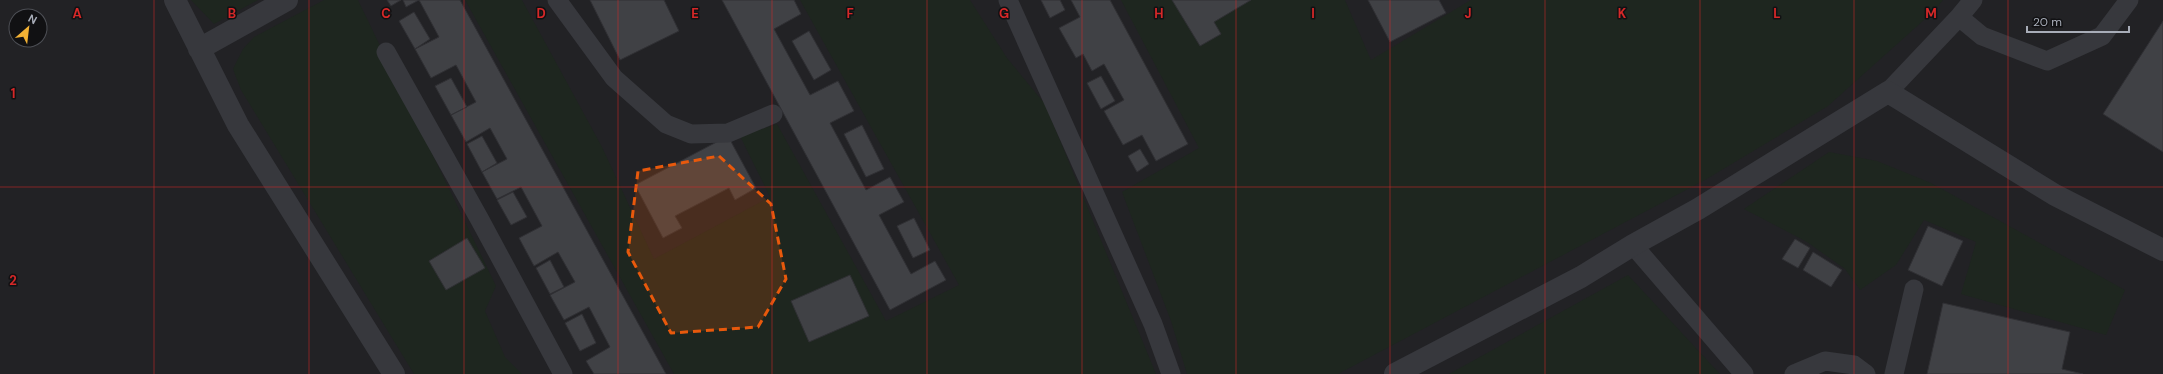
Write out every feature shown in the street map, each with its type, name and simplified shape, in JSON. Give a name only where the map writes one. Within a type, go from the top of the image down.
[{"type":"street","points":[[175,0],[238,125],[394,374]]},
{"type":"street","points":[[199,49],[287,0]]},
{"type":"street","points":[[1395,374],[1581,277],[1633,245],[1698,209],[1888,92],[2055,195],[2163,250]]},
{"type":"lane","points":[[557,0],[614,78],[666,124],[691,134],[728,133],[773,114]]},
{"type":"lane","points":[[1008,0],[1153,324],[1171,374]]},
{"type":"lane","points":[[1888,92],[1959,17],[1972,0]]},
{"type":"lane","points":[[1959,17],[1982,36],[2047,62],[2102,36],[2129,0]]},
{"type":"lane","points":[[386,52],[480,220],[563,374]]},
{"type":"lane","points":[[1633,245],[1744,374]]},
{"type":"lane","points":[[1894,374],[1914,289]]},
{"type":"lane","points":[[1794,374],[1825,361],[1854,365],[1866,374]]},
{"type":"highlighted area","points":[[719,156],[771,204],[786,279],[758,327],[671,333],[628,252],[638,171]]},
{"type":"shaded area","points":[[0,0],[2163,0],[2163,374],[0,374]]},
{"type":"shaded area","points":[[191,0],[258,0],[214,24]]},
{"type":"shaded area","points":[[324,0],[358,0],[496,286],[485,311],[505,357],[522,374],[414,374],[241,90],[233,69],[243,49],[254,37]]},
{"type":"shaded area","points":[[465,0],[522,0],[602,147],[654,259],[770,197],[740,136],[777,124],[886,321],[959,285],[800,0],[970,0],[1007,58],[1045,104],[1156,374],[674,374]]},
{"type":"shaded area","points":[[1121,0],[1345,0],[1371,60],[1471,0],[1943,0],[1934,11],[1828,106],[1705,180],[1338,374],[1187,374],[1171,321],[1122,192],[1199,148]]},
{"type":"shaded area","points":[[1829,152],[1877,161],[1931,183],[2125,290],[2106,335],[1961,294],[1976,242],[1924,220],[1896,265],[1860,290],[1845,269],[1807,242],[1744,209]]},
{"type":"shaded area","points":[[1628,275],[1720,374],[1449,374]]},
{"type":"building","points":[[387,0],[401,0],[391,6]]},
{"type":"building","points":[[403,0],[419,0],[406,7]]},
{"type":"building","points":[[419,0],[460,0],[666,374],[594,374],[586,361],[610,347],[589,307],[564,320],[550,295],[575,282],[558,252],[534,266],[519,238],[542,226],[521,187],[497,199],[482,172],[507,159],[490,128],[466,142],[451,115],[476,102],[456,65],[431,78],[415,49],[439,37]]},
{"type":"building","points":[[590,0],[664,0],[679,31],[620,60]]},
{"type":"building","points":[[722,0],[794,0],[801,14],[774,29],[810,95],[838,81],[854,111],[830,123],[866,190],[890,177],[904,202],[879,215],[911,274],[935,261],[946,280],[890,310]]},
{"type":"building","points":[[1041,0],[1060,0],[1065,10],[1050,18]]},
{"type":"building","points":[[1071,0],[1110,0],[1188,144],[1156,161],[1142,135],[1123,145],[1104,111],[1124,100],[1104,64],[1092,71],[1083,54],[1076,58],[1059,28],[1080,17]]},
{"type":"building","points":[[1172,0],[1251,0],[1214,22],[1221,34],[1200,46]]},
{"type":"building","points":[[1368,0],[1439,0],[1446,13],[1390,42]]},
{"type":"building","points":[[414,12],[430,39],[415,49],[399,21]]},
{"type":"building","points":[[2163,21],[2163,152],[2103,114]]},
{"type":"building","points":[[809,31],[831,70],[814,80],[792,41]]},
{"type":"building","points":[[1101,76],[1115,101],[1101,109],[1087,83]]},
{"type":"building","points":[[451,78],[467,107],[451,115],[435,86]]},
{"type":"building","points":[[862,125],[884,169],[866,177],[844,134]]},
{"type":"building","points":[[482,136],[497,163],[482,172],[467,144]]},
{"type":"building","points":[[728,136],[756,188],[735,200],[729,188],[675,216],[682,228],[663,238],[635,185]]},
{"type":"building","points":[[1140,149],[1149,164],[1137,172],[1128,156]]},
{"type":"building","points":[[513,192],[527,217],[511,225],[497,200]]},
{"type":"building","points":[[914,218],[930,250],[913,258],[897,226]]},
{"type":"building","points":[[1928,226],[1963,241],[1942,286],[1908,270]]},
{"type":"building","points":[[467,238],[485,268],[446,290],[429,261]]},
{"type":"building","points":[[1795,239],[1810,248],[1798,268],[1782,259]]},
{"type":"building","points":[[1813,252],[1842,270],[1831,287],[1803,270]]},
{"type":"building","points":[[550,260],[564,287],[550,294],[536,268]]},
{"type":"building","points":[[850,275],[869,316],[809,342],[791,301]]},
{"type":"building","points":[[1943,303],[2070,332],[2062,369],[2083,374],[1927,374]]},
{"type":"building","points":[[582,314],[596,343],[580,351],[565,323]]}]
